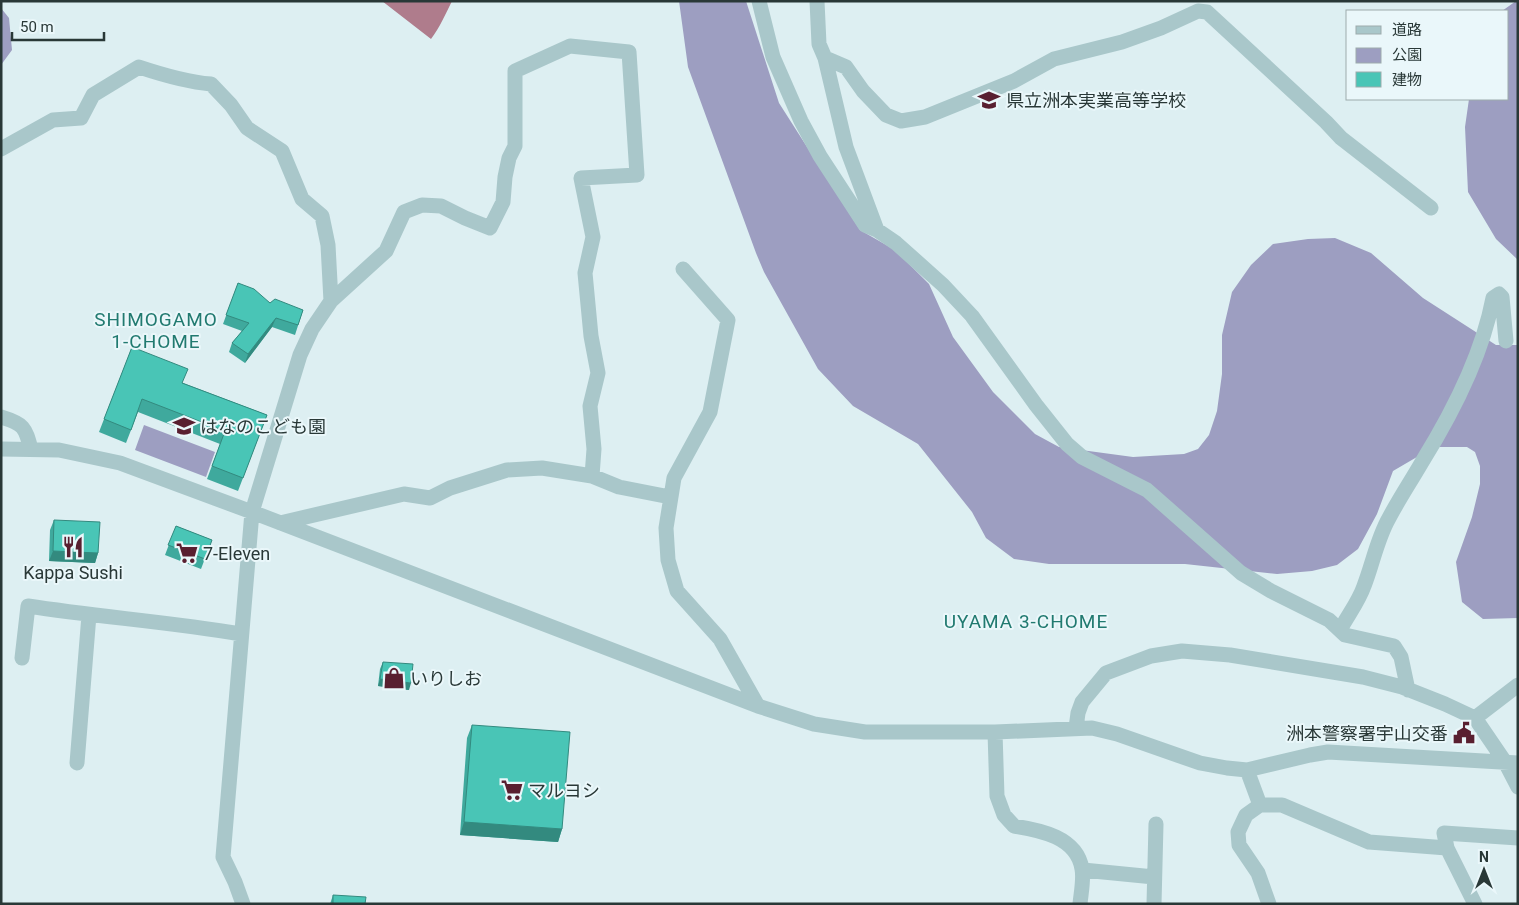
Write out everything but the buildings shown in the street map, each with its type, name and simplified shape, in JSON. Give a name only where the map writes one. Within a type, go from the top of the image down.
[{"type":"street","points":[[759,1],[773,57],[801,121],[820,156],[865,225],[877,230],[896,243],[943,285],[972,316],[1036,405],[1067,444],[1082,457],[1147,490],[1241,572],[1271,591],[1328,620],[1345,635],[1394,646],[1400,657],[1408,690]]},
{"type":"street","points":[[817,1],[819,44],[825,58],[846,147],[877,230]]},
{"type":"street","points":[[825,58],[846,67],[863,91],[886,115],[901,121],[925,117],[988,92],[1014,81],[1054,59],[1122,42],[1161,28],[1198,11],[1207,12],[1341,138],[1431,208]]},
{"type":"street","points":[[243,904],[223,857],[252,512],[300,355],[312,329],[331,301],[386,251],[404,212],[422,205],[441,206],[490,228],[503,202],[509,158],[515,146],[515,71],[570,46],[629,52],[637,175],[581,178],[593,238],[585,273],[591,336],[598,372],[590,406],[594,449],[592,476]]},
{"type":"street","points":[[1,149],[53,120],[81,118],[93,95],[139,67],[169,77],[211,84],[231,106],[246,128],[282,151],[302,199],[322,216],[328,245],[331,301]]},
{"type":"street","points":[[683,268],[728,320],[710,412],[674,478],[666,528],[668,560],[677,591],[720,639],[758,706]]},
{"type":"street","points":[[1340,630],[1364,587],[1388,519],[1423,462],[1456,401],[1474,361],[1493,298],[1499,294],[1502,297],[1506,341]]},
{"type":"street","points":[[1,417],[14,422],[25,430],[31,449]]},
{"type":"street","points":[[1,448],[60,450],[120,463],[758,706],[814,724],[865,732],[995,732],[1092,728],[1117,734],[1213,766],[1247,770],[1328,752],[1511,762]]},
{"type":"street","points":[[280,523],[404,494],[430,498],[450,488],[507,470],[542,468],[592,476],[619,487],[670,497]]},
{"type":"street","points":[[22,658],[28,606],[89,615],[195,626],[242,634]]},
{"type":"street","points":[[77,763],[89,615]]},
{"type":"street","points":[[1076,728],[1082,702],[1106,674],[1151,656],[1182,651],[1230,655],[1363,677],[1408,690],[1446,704],[1475,718],[1511,762],[1518,787]]},
{"type":"street","points":[[1475,718],[1518,685]]},
{"type":"street","points":[[995,732],[997,796],[1004,815],[1014,826],[1040,830],[1060,838],[1071,847],[1080,859],[1083,870],[1080,904]]},
{"type":"street","points":[[1247,770],[1260,805]]},
{"type":"street","points":[[1270,904],[1258,873],[1239,845],[1238,832],[1246,816],[1260,805],[1282,805],[1308,814],[1368,842],[1448,848]]},
{"type":"street","points":[[1154,904],[1156,824]]},
{"type":"street","points":[[1475,904],[1448,848],[1444,833],[1518,838]]},
{"type":"street","points":[[1083,870],[1154,877]]},
{"type":"green space","points":[[679,1],[746,1],[779,103],[860,230],[895,250],[929,284],[953,337],[993,392],[1035,434],[1059,447],[1133,457],[1184,454],[1198,449],[1209,435],[1217,411],[1222,374],[1222,335],[1232,292],[1251,265],[1273,244],[1308,239],[1335,238],[1371,253],[1423,298],[1496,345],[1518,345],[1518,618],[1483,619],[1462,602],[1456,562],[1472,517],[1480,484],[1480,466],[1475,452],[1467,447],[1434,447],[1393,471],[1377,514],[1358,549],[1337,565],[1312,571],[1277,574],[1185,564],[1049,564],[1014,559],[986,538],[972,512],[918,444],[853,406],[818,369],[764,272],[756,253],[688,67]]},
{"type":"green space","points":[[1518,1],[1518,260],[1496,239],[1468,192],[1465,127],[1469,100],[1509,100],[1509,10],[1503,10]]},
{"type":"green space","points":[[1,8],[9,18],[12,50],[1,65]]},
{"type":"green space","points":[[144,425],[215,452],[206,477],[135,450]]},
{"type":"shaded area","points":[[382,1],[452,1],[431,39]]},
{"type":"place","name":"県立洲本実業高等学校","points":[[989,100]]},
{"type":"place","name":"はなのこども園","points":[[184,426]]},
{"type":"place","name":"Kappa Sushi","points":[[73,547]]},
{"type":"place","name":"7-Eleven","points":[[187,553]]},
{"type":"place","name":"いりしお","points":[[394,678]]},
{"type":"place","name":"洲本警察署宇山交番","points":[[1464,733]]},
{"type":"place","name":"マルヨシ","points":[[512,790]]},
{"type":"district","name":"SHIMOGAMO 1-CHOME","points":[[156,330]]},
{"type":"district","name":"UYAMA 3-CHOME","points":[[1026,621]]}]
